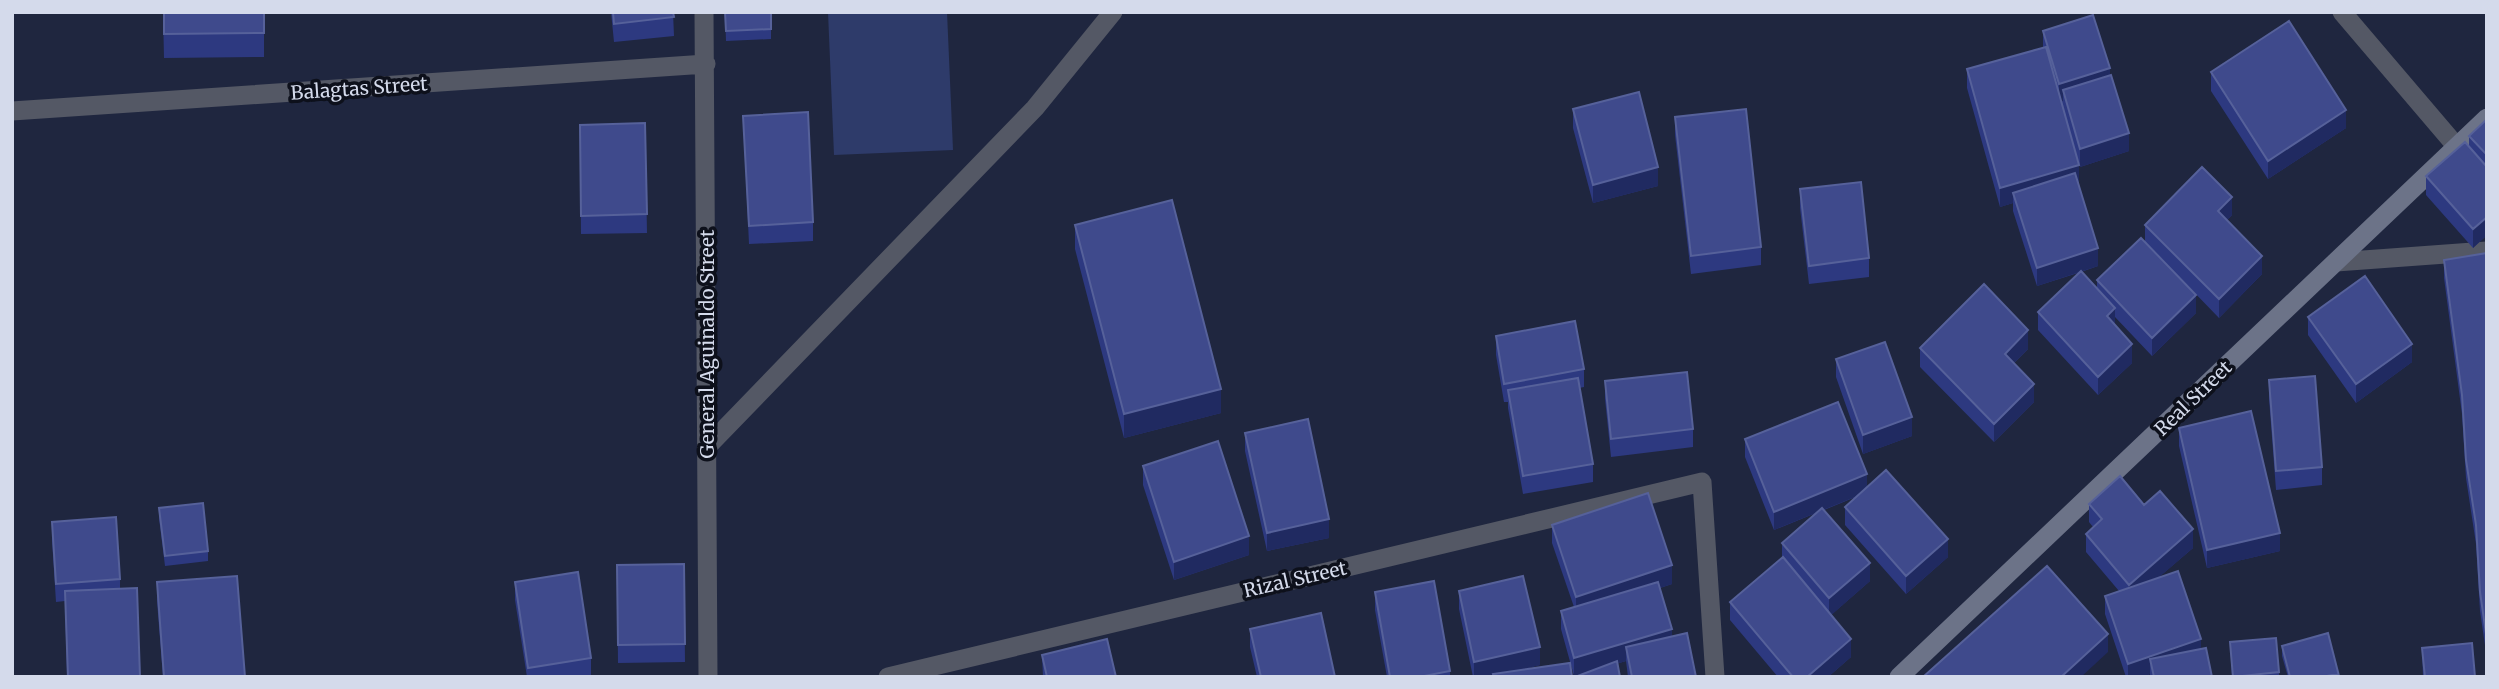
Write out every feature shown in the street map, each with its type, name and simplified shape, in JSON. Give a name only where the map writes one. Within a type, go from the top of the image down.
[{"type":"main road","name":"Real Street","points":[[1899,677],[2487,118]]},
{"type":"street","name":"General Aguinaldo Street","points":[[704,12],[708,677]]},
{"type":"street","points":[[707,447],[1035,108],[1113,12]]},
{"type":"street","points":[[2342,12],[2457,147]]},
{"type":"street","name":"Balagtas Street","points":[[12,111],[706,64]]},
{"type":"street","points":[[2336,262],[2487,251]]},
{"type":"street","name":"Rizal Street","points":[[888,677],[1702,482],[1715,677]]},
{"type":"shaded area","points":[[828,12],[947,12],[953,150],[834,155]]},
{"type":"building","points":[[164,12],[264,12],[264,33],[164,34]]},
{"type":"building","points":[[613,12],[673,12],[674,17],[614,24]]},
{"type":"building","points":[[725,12],[771,12],[771,29],[726,31]]},
{"type":"building","points":[[2093,15],[2110,68],[2059,84],[2043,31]]},
{"type":"building","points":[[2289,21],[2346,110],[2268,161],[2211,72]]},
{"type":"building","points":[[2046,47],[2079,165],[2000,188],[1967,69]]},
{"type":"building","points":[[2111,75],[2129,133],[2080,149],[2063,90]]},
{"type":"building","points":[[1639,92],[1658,167],[1593,185],[1573,109]]},
{"type":"building","points":[[1746,109],[1761,247],[1691,256],[1675,117]]},
{"type":"building","points":[[808,112],[813,222],[749,226],[743,116]]},
{"type":"building","points":[[2487,119],[2487,155],[2469,136]]},
{"type":"building","points":[[645,123],[647,214],[581,216],[580,125]]},
{"type":"building","points":[[2465,142],[2487,167],[2487,217],[2473,229],[2426,176]]},
{"type":"building","points":[[2202,167],[2232,197],[2218,211],[2262,256],[2219,299],[2145,225]]},
{"type":"building","points":[[2075,173],[2098,248],[2037,268],[2013,193]]},
{"type":"building","points":[[1861,182],[1869,258],[1809,266],[1800,189]]},
{"type":"building","points":[[1172,200],[1221,389],[1124,414],[1075,225]]},
{"type":"building","points":[[2141,238],[2196,295],[2152,338],[2097,280]]},
{"type":"building","points":[[2487,253],[2487,641],[2480,592],[2476,525],[2466,460],[2462,395],[2444,260]]},
{"type":"building","points":[[2081,271],[2115,308],[2107,316],[2132,344],[2098,377],[2038,312]]},
{"type":"building","points":[[2365,276],[2412,344],[2356,384],[2308,317]]},
{"type":"building","points":[[1984,284],[2028,330],[2005,354],[2034,384],[1994,424],[1920,348]]},
{"type":"building","points":[[1575,321],[1584,369],[1504,384],[1496,336]]},
{"type":"building","points":[[1885,342],[1912,417],[1863,435],[1836,359]]},
{"type":"building","points":[[1687,372],[1693,429],[1611,439],[1605,381]]},
{"type":"building","points":[[2315,376],[2322,467],[2276,471],[2269,380]]},
{"type":"building","points":[[1578,378],[1593,464],[1523,476],[1508,390]]},
{"type":"building","points":[[1838,402],[1867,474],[1774,512],[1745,439]]},
{"type":"building","points":[[2251,411],[2280,533],[2207,550],[2179,428]]},
{"type":"building","points":[[1308,419],[1329,519],[1267,533],[1245,433]]},
{"type":"building","points":[[1218,441],[1249,536],[1174,562],[1143,466]]},
{"type":"building","points":[[1886,470],[1948,539],[1906,576],[1845,507]]},
{"type":"building","points":[[2120,476],[2144,505],[2160,491],[2193,529],[2129,585],[2086,534],[2102,519],[2089,504]]},
{"type":"building","points":[[1648,493],[1672,565],[1576,597],[1552,525]]},
{"type":"building","points":[[203,503],[208,551],[165,556],[159,508]]},
{"type":"building","points":[[1822,508],[1870,563],[1829,598],[1782,543]]},
{"type":"building","points":[[116,517],[120,579],[56,584],[52,522]]},
{"type":"building","points":[[1783,557],[1851,639],[1807,677],[1793,677],[1730,602]]},
{"type":"building","points":[[684,564],[685,644],[618,645],[617,565]]},
{"type":"building","points":[[2047,566],[2108,634],[2061,677],[1923,677]]},
{"type":"building","points":[[2178,571],[2201,639],[2128,664],[2105,596]]},
{"type":"building","points":[[578,572],[591,658],[528,668],[515,582]]},
{"type":"building","points":[[237,576],[245,677],[164,677],[157,582]]},
{"type":"building","points":[[1523,576],[1540,647],[1474,662],[1459,591]]},
{"type":"building","points":[[1434,581],[1450,671],[1419,677],[1390,677],[1375,592]]},
{"type":"building","points":[[1658,582],[1672,629],[1574,658],[1561,611]]},
{"type":"building","points":[[137,588],[140,677],[68,677],[65,591]]},
{"type":"building","points":[[1321,613],[1335,677],[1261,677],[1250,629]]},
{"type":"building","points":[[1687,633],[1696,677],[1632,677],[1626,647]]},
{"type":"building","points":[[2328,633],[2339,676],[2290,677],[2282,646]]},
{"type":"building","points":[[2276,638],[2279,672],[2233,677],[2230,642]]},
{"type":"building","points":[[1107,639],[1116,677],[1047,677],[1042,655]]},
{"type":"building","points":[[2472,643],[2475,677],[2425,677],[2422,648]]},
{"type":"building","points":[[2206,648],[2212,677],[2154,677],[2150,659]]},
{"type":"building","points":[[1617,661],[1620,677],[1575,677]]},
{"type":"building","points":[[1570,663],[1572,677],[1494,677],[1493,674]]}]
